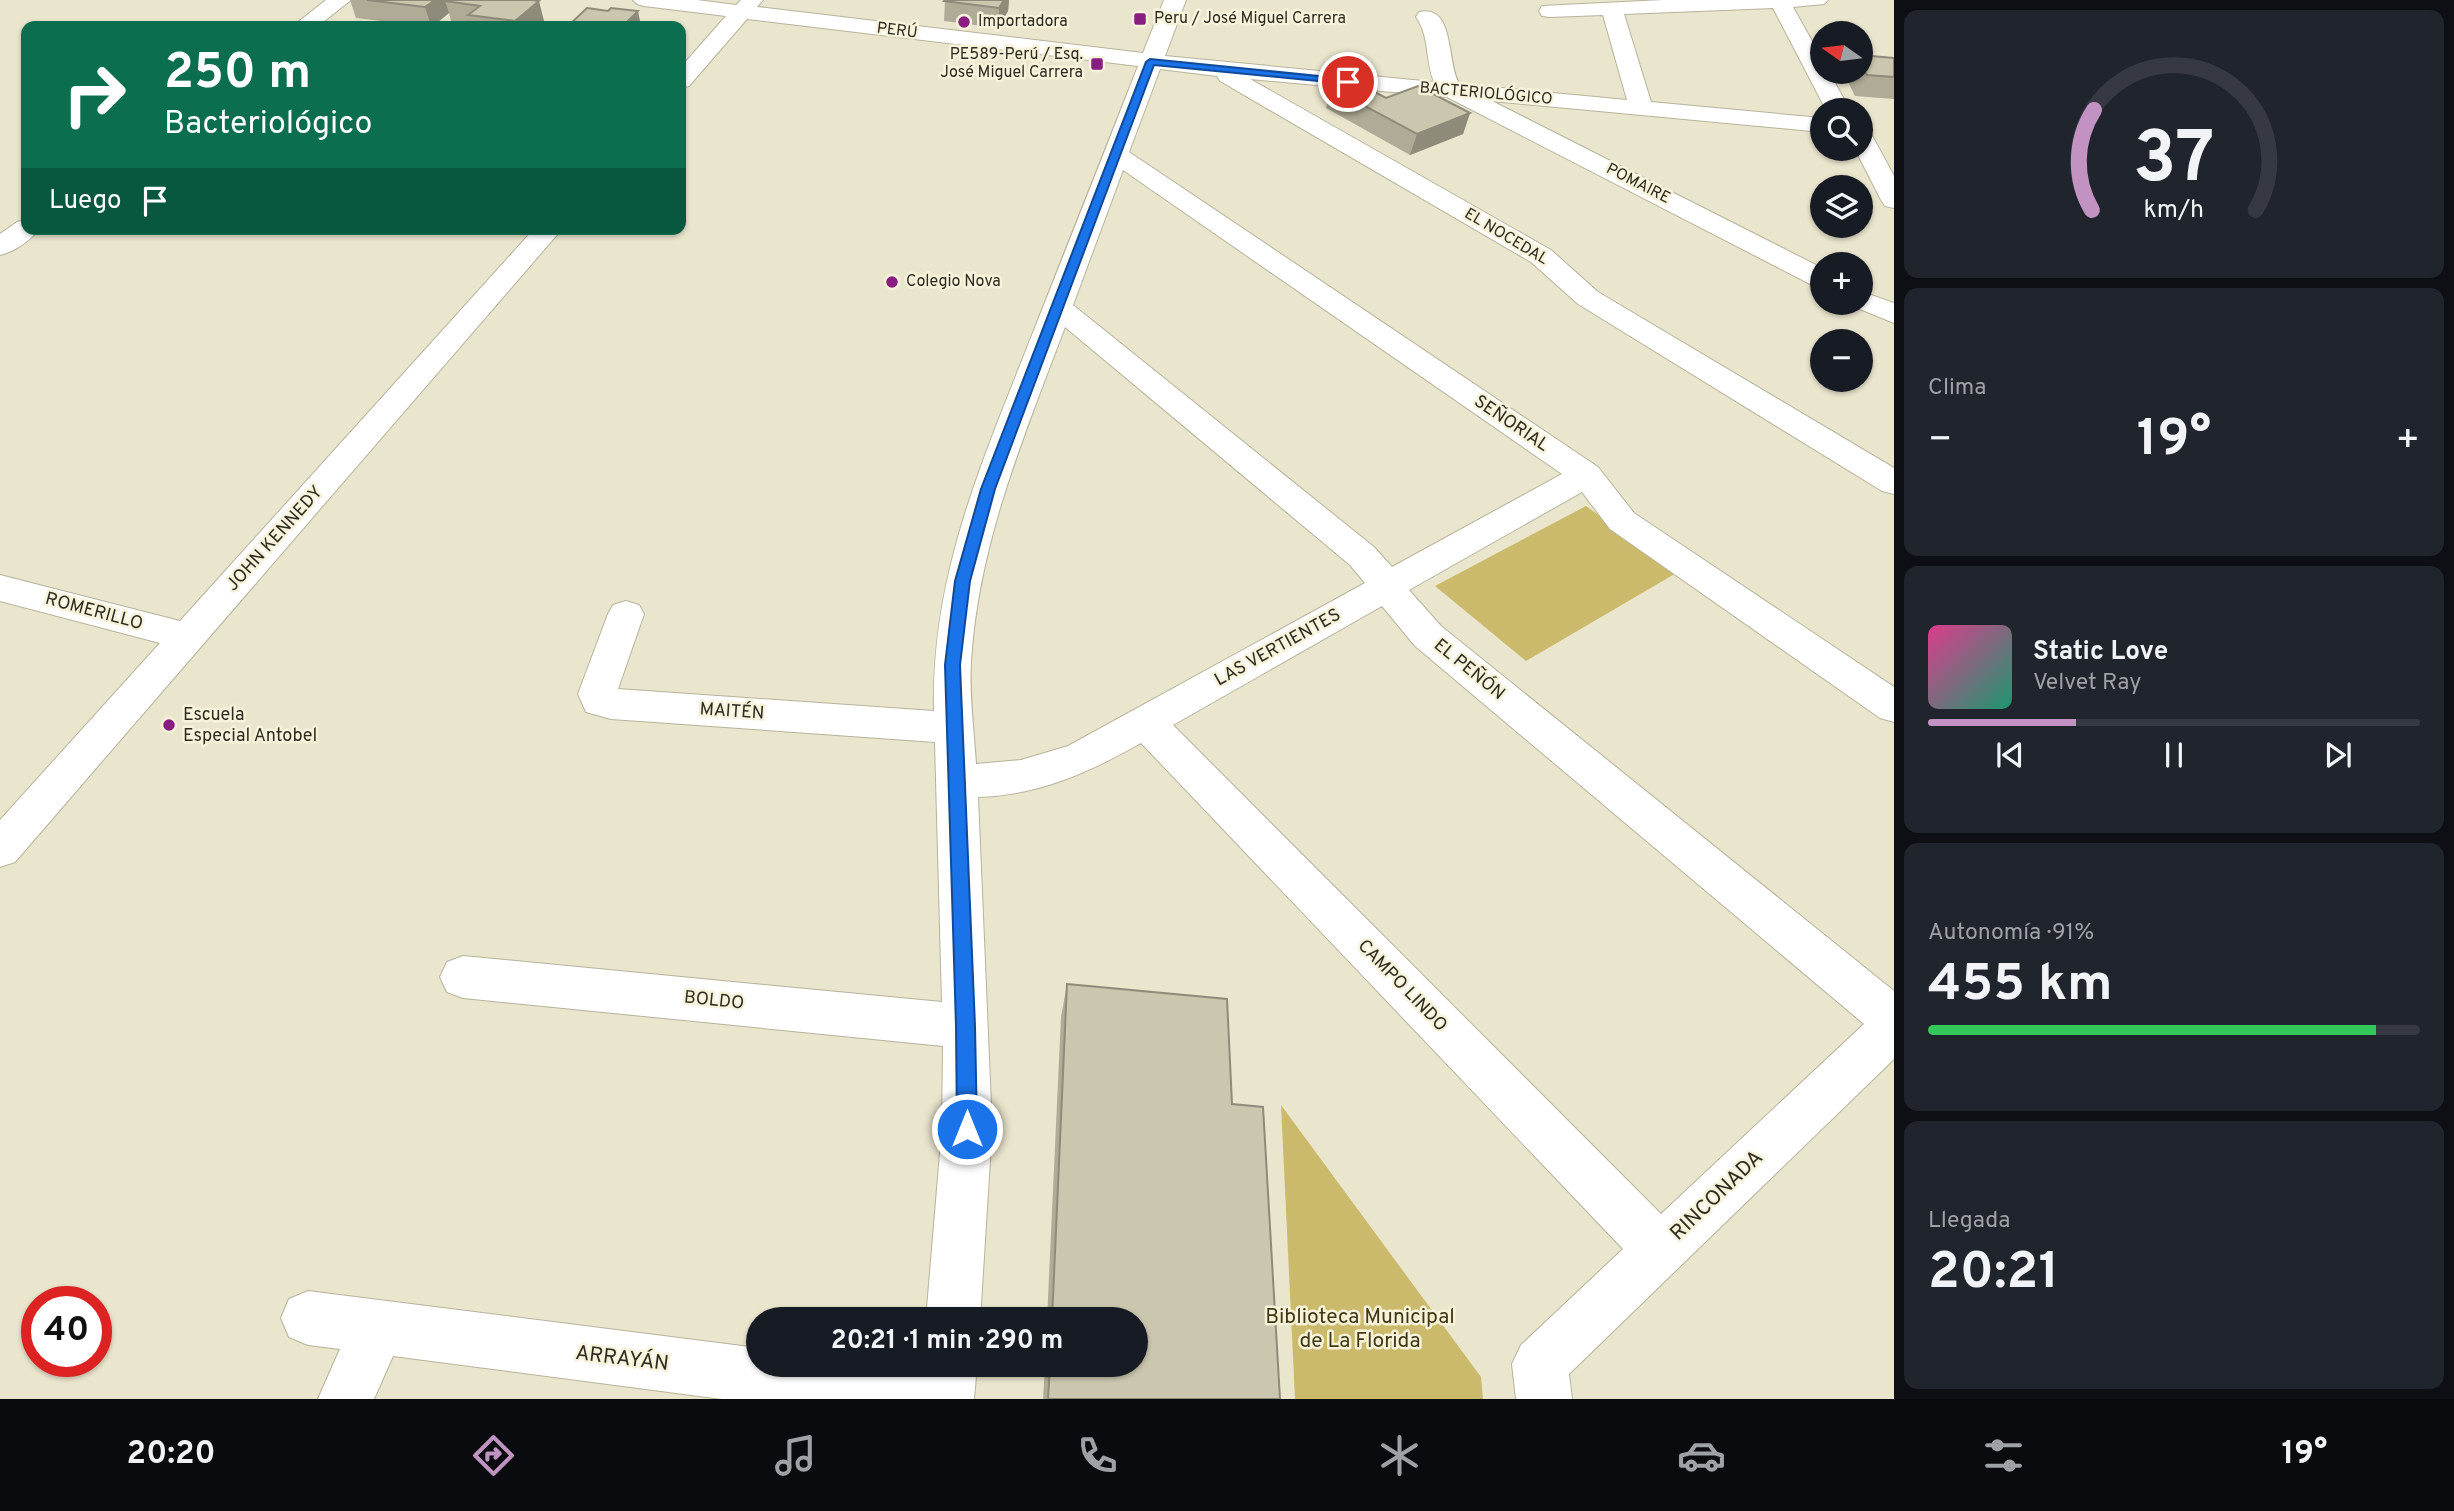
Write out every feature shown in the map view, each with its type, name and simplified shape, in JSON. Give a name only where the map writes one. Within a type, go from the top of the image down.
[{"type":"street","points":[[311,21],[340,0]]},
{"type":"street","name":"PERÚ","points":[[644,0],[747,6],[1150,62]]},
{"type":"street","points":[[954,1307],[967,1129],[966,1026],[952,665],[956,620],[972,538],[1057,306],[1175,0]]},
{"type":"street","points":[[1550,11],[1817,0]]},
{"type":"street","points":[[1780,2],[1832,98]]},
{"type":"street","points":[[686,75],[747,6]]},
{"type":"street","points":[[1612,9],[1641,109]]},
{"type":"street","points":[[1427,17],[1437,28],[1441,76],[1453,91]]},
{"type":"street","name":"BACTERIOLÓGICO","points":[[1150,62],[1810,124]]},
{"type":"street","name":"EL NOCEDAL","points":[[1217,69],[1541,256],[1588,298],[1894,483]]},
{"type":"street","name":"POMAIRE","points":[[1453,91],[1810,273]]},
{"type":"street","points":[[1873,145],[1894,200]]},
{"type":"street","name":"SEÑORIAL","points":[[1115,153],[1586,475],[1599,490],[1611,512],[1622,521],[1894,707]]},
{"type":"street","points":[[0,247],[21,232]]},
{"type":"street","name":"JOHN KENNEDY","points":[[0,849],[544,235]]},
{"type":"street","points":[[1873,305],[1894,314]]},
{"type":"street","name":"EL PEÑÓN","points":[[1057,306],[1362,556],[1409,617],[1428,636],[1894,1020]]},
{"type":"street","name":"LAS VERTIENTES","points":[[958,780],[1004,781],[1056,769],[1586,475]]},
{"type":"street","name":"ROMERILLO","points":[[0,588],[188,637]]},
{"type":"street","name":"MAITÉN","points":[[626,614],[597,694],[600,701],[611,704],[955,728]]},
{"type":"street","name":"CAMPO LINDO","points":[[1145,722],[1660,1250]]},
{"type":"street","name":"BOLDO","points":[[463,977],[966,1026]]},
{"type":"street","name":"RINCONADA","points":[[1542,1381],[1660,1250],[1894,1027]]},
{"type":"street","name":"ARRAYÁN","points":[[308,1318],[936,1399]]},
{"type":"street","points":[[346,1399],[378,1327]]},
{"type":"street","points":[[946,1399],[948,1377]]},
{"type":"green space","points":[[1586,506],[1678,572],[1526,661],[1435,586]]},
{"type":"green space","name":"Biblioteca Municipal de La Florida","points":[[1281,1105],[1481,1377],[1483,1399],[1295,1399]]},
{"type":"building","points":[[367,0],[435,0],[425,7]]},
{"type":"building","points":[[446,0],[539,1],[515,21],[468,15],[480,6]]},
{"type":"building","points":[[945,0],[1004,0],[999,8]]},
{"type":"building","points":[[587,8],[638,11],[628,21],[573,21]]},
{"type":"building","points":[[1873,56],[1894,58],[1894,77],[1873,75]]},
{"type":"building","points":[[1351,80],[1386,98],[1418,86],[1470,113],[1417,134],[1331,88]]},
{"type":"building","name":"Biblioteca Municipal de La Florida","points":[[1067,984],[1227,999],[1232,1104],[1263,1107],[1280,1399],[1048,1399],[1049,1377],[1148,1377],[1148,1307],[1053,1307]]},
{"type":"place","name":"Peru / José Miguel Carrera","points":[[1140,19]]},
{"type":"place","name":"Importadora","points":[[964,22]]},
{"type":"place","name":"PE589-Perú / Esq. José Miguel Carrera","points":[[1097,64]]},
{"type":"place","name":"Colegio Nova","points":[[892,282]]},
{"type":"place","name":"Escuela Especial Antobel","points":[[169,725]]},
{"type":"route","points":[[967,1129],[966,1026],[952,665],[962,581],[988,489],[1150,62],[1348,82]]}]
